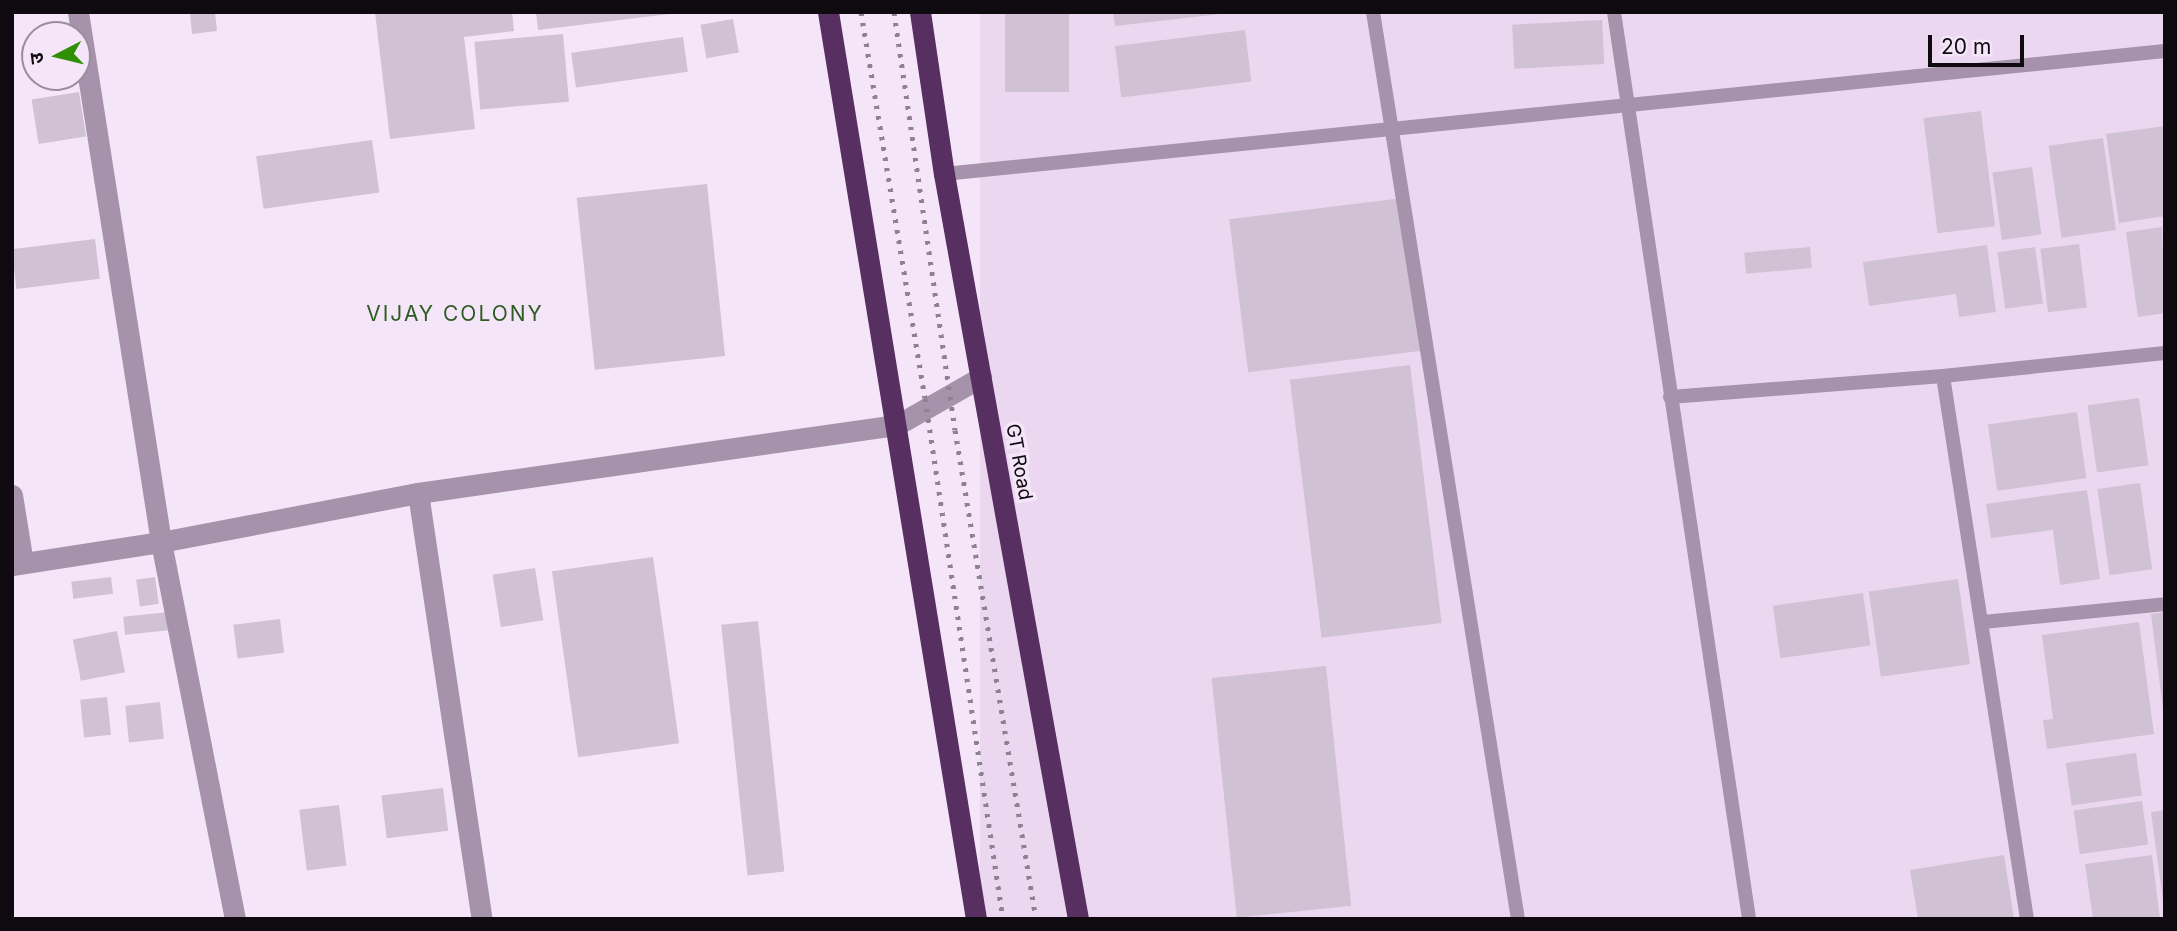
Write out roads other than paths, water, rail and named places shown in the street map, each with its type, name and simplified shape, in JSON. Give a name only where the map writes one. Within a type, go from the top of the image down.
[{"type":"highway","points":[[828,12],[976,919]]},
{"type":"highway","name":"GT Road","points":[[920,12],[944,174],[1078,919]]},
{"type":"street","points":[[78,12],[161,542],[235,919]]},
{"type":"street","points":[[12,495],[18,564],[161,542],[418,493],[897,425],[981,377]]},
{"type":"street","points":[[418,493],[482,919]]},
{"type":"lane","points":[[1373,12],[1518,919]]},
{"type":"lane","points":[[1614,12],[1749,919]]},
{"type":"lane","points":[[944,174],[2165,51]]},
{"type":"lane","points":[[1670,397],[1943,376],[2165,353]]},
{"type":"lane","points":[[1943,376],[2027,919]]},
{"type":"lane","points":[[1983,622],[2165,604]]},
{"type":"railway","points":[[861,12],[925,398],[1003,919]]},
{"type":"railway","points":[[894,12],[955,430],[1036,919]]},
{"type":"district","name":"VIJAY COLONY","points":[[455,314]]}]
